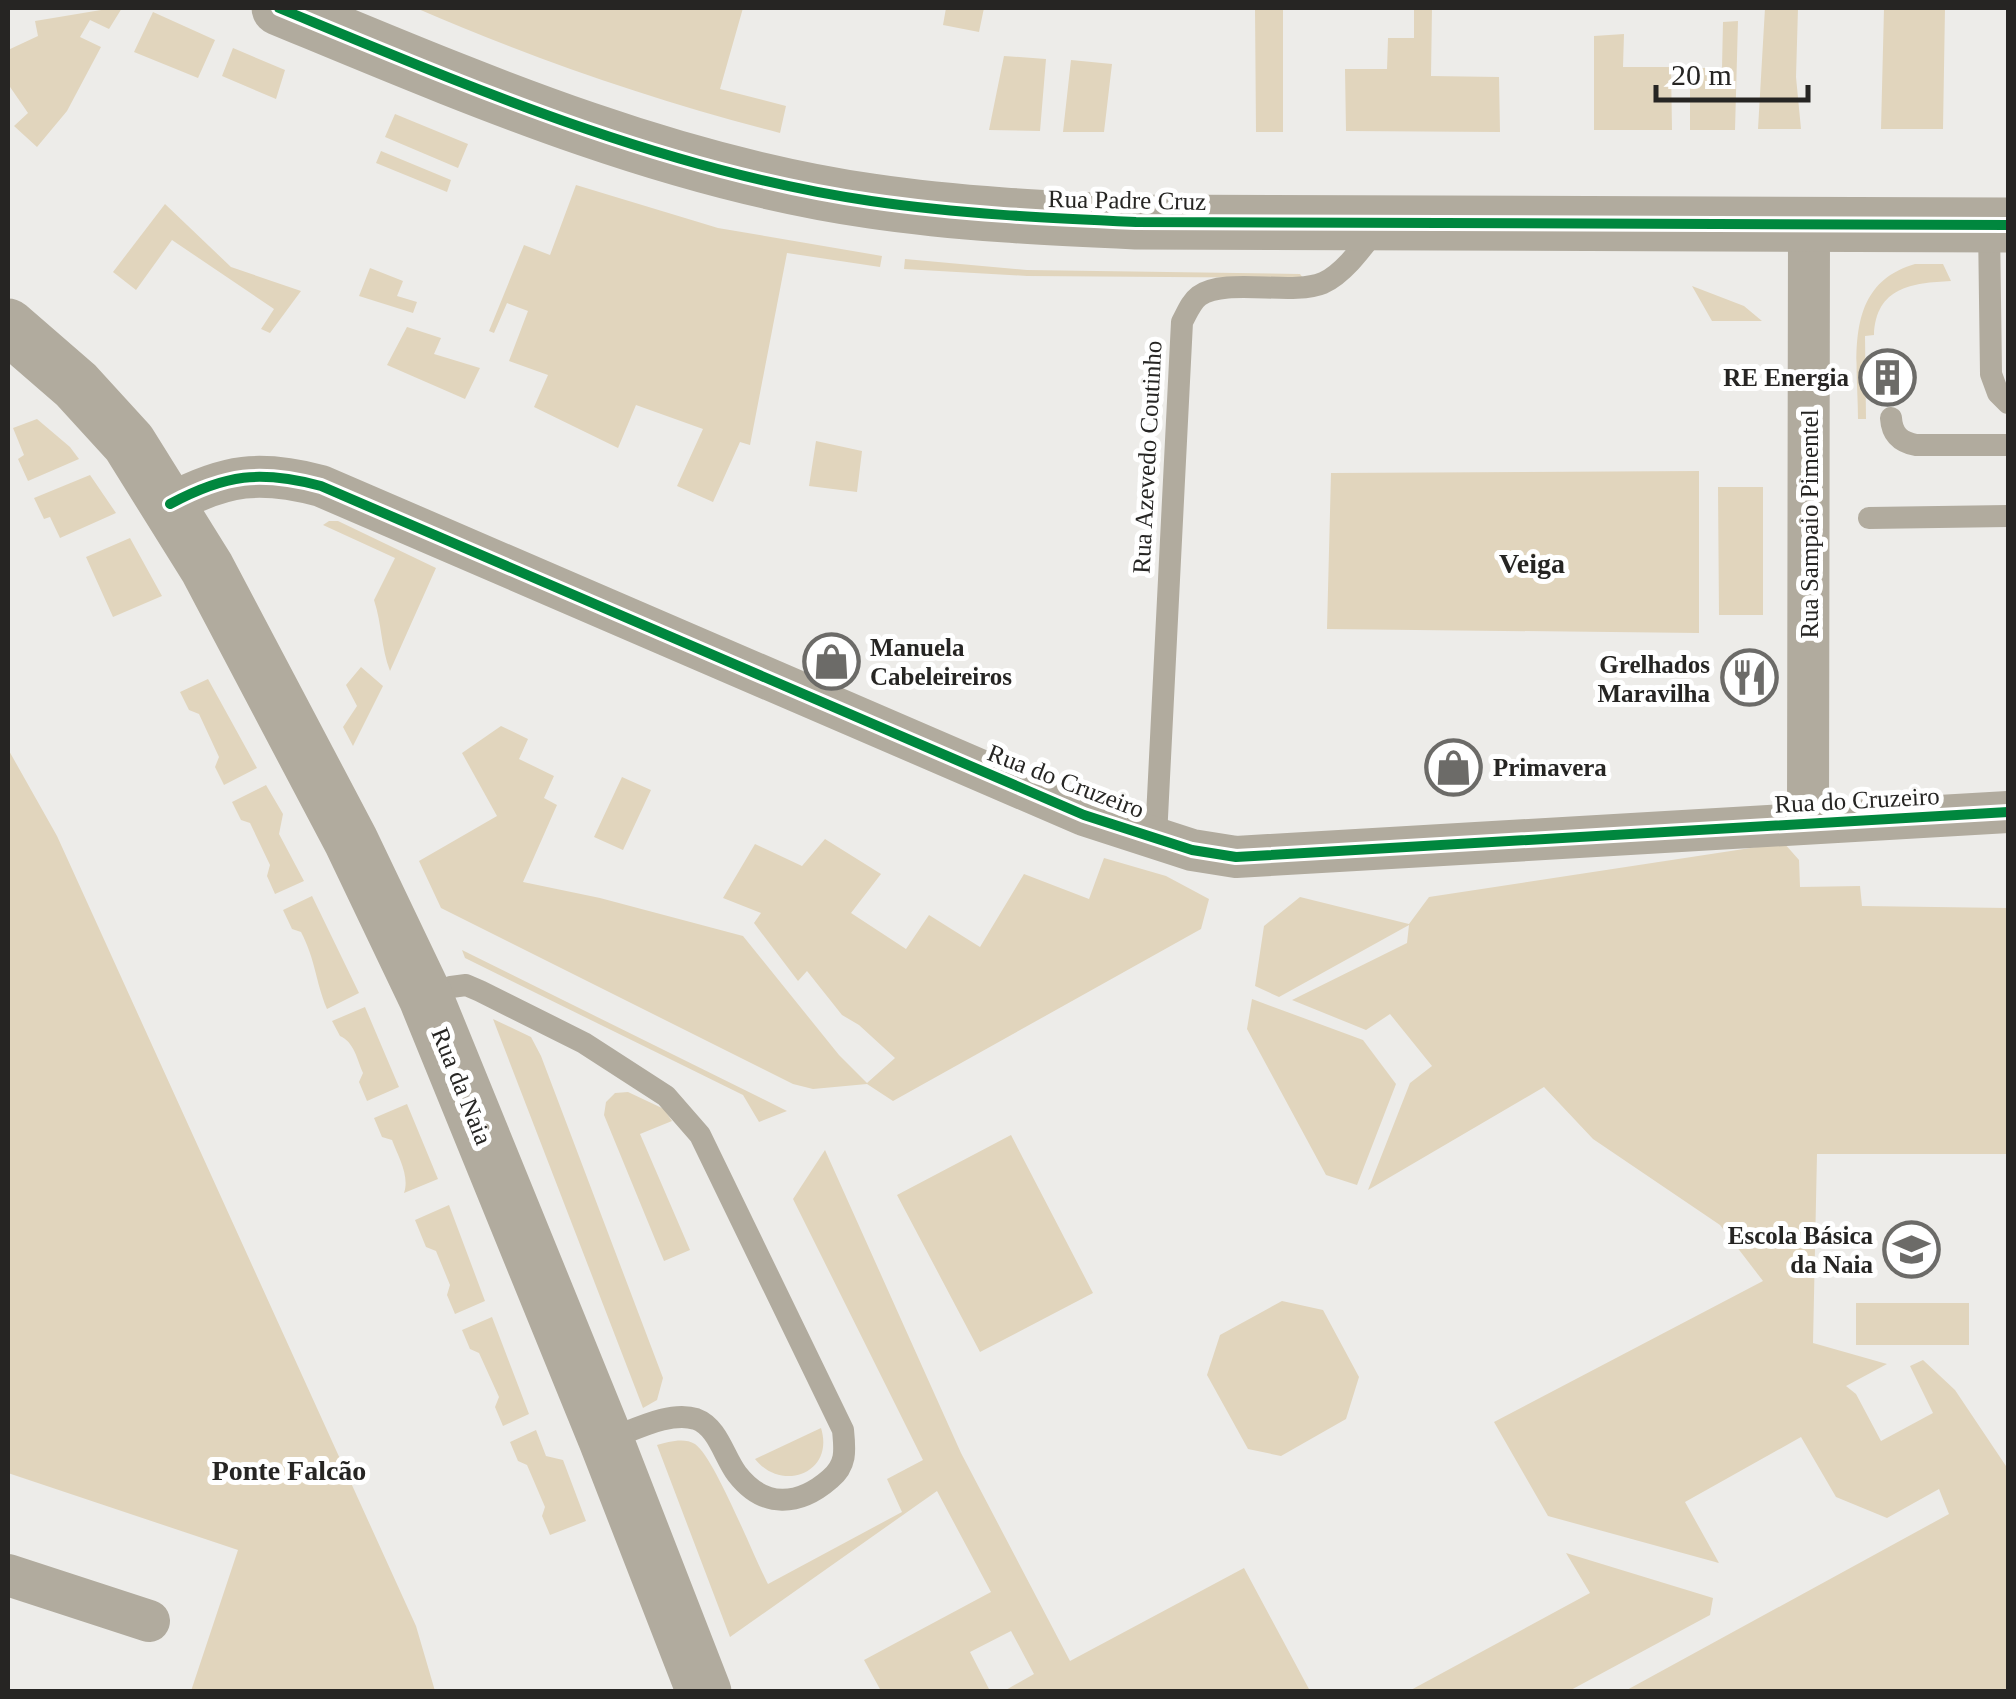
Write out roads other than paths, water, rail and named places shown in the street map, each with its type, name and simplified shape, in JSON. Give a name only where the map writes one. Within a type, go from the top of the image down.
[{"type":"street","name":"Rua Padre Cruz","points":[[279,8],[578,127],[742,176],[852,198],[992,215],[1136,222],[1999,225]]},
{"type":"street","name":"Rua Sampaio Pimentel","points":[[1808,822],[1810,226]]},
{"type":"street","points":[[8,326],[76,385],[129,443],[170,504]]},
{"type":"street","name":"Rua do Cruzeiro","points":[[170,504],[202,486],[240,477],[282,475],[321,486],[1084,815],[1192,850],[1236,857],[2008,812]]},
{"type":"street","name":"Rua da Naia","points":[[170,504],[351,841],[426,998],[704,1692]]},
{"type":"street","points":[[8,1575],[149,1621]]},
{"type":"lane","name":"Rua Azevedo Coutinho","points":[[1156,837],[1182,322],[1199,296],[1214,289],[1324,283],[1359,252],[1382,222]]},
{"type":"lane","points":[[1999,225],[1999,356],[1990,374],[1998,393],[2008,403]]},
{"type":"lane","points":[[1891,418],[1896,436],[1916,446],[2008,445]]},
{"type":"lane","points":[[1870,518],[2008,516]]},
{"type":"lane","points":[[426,998],[451,987],[472,987],[584,1043],[666,1096],[707,1148],[844,1430],[846,1458],[832,1478],[800,1498],[782,1502],[762,1496],[737,1475],[718,1439],[698,1420],[677,1418],[658,1422],[606,1440]]},
{"type":"place","name":"RE Energia","points":[[1888,377]]},
{"type":"place","name":"Manuela Cabeleireiros","points":[[831,661]]},
{"type":"place","name":"Grelhados Maravilha","points":[[1749,678]]},
{"type":"place","name":"Primavera","points":[[1454,767]]},
{"type":"place","name":"Escola Básica da Naia","points":[[1912,1249]]},
{"type":"district","name":"Veiga","points":[[1532,563]]},
{"type":"district","name":"Ponte Falcão","points":[[289,1470]]}]
